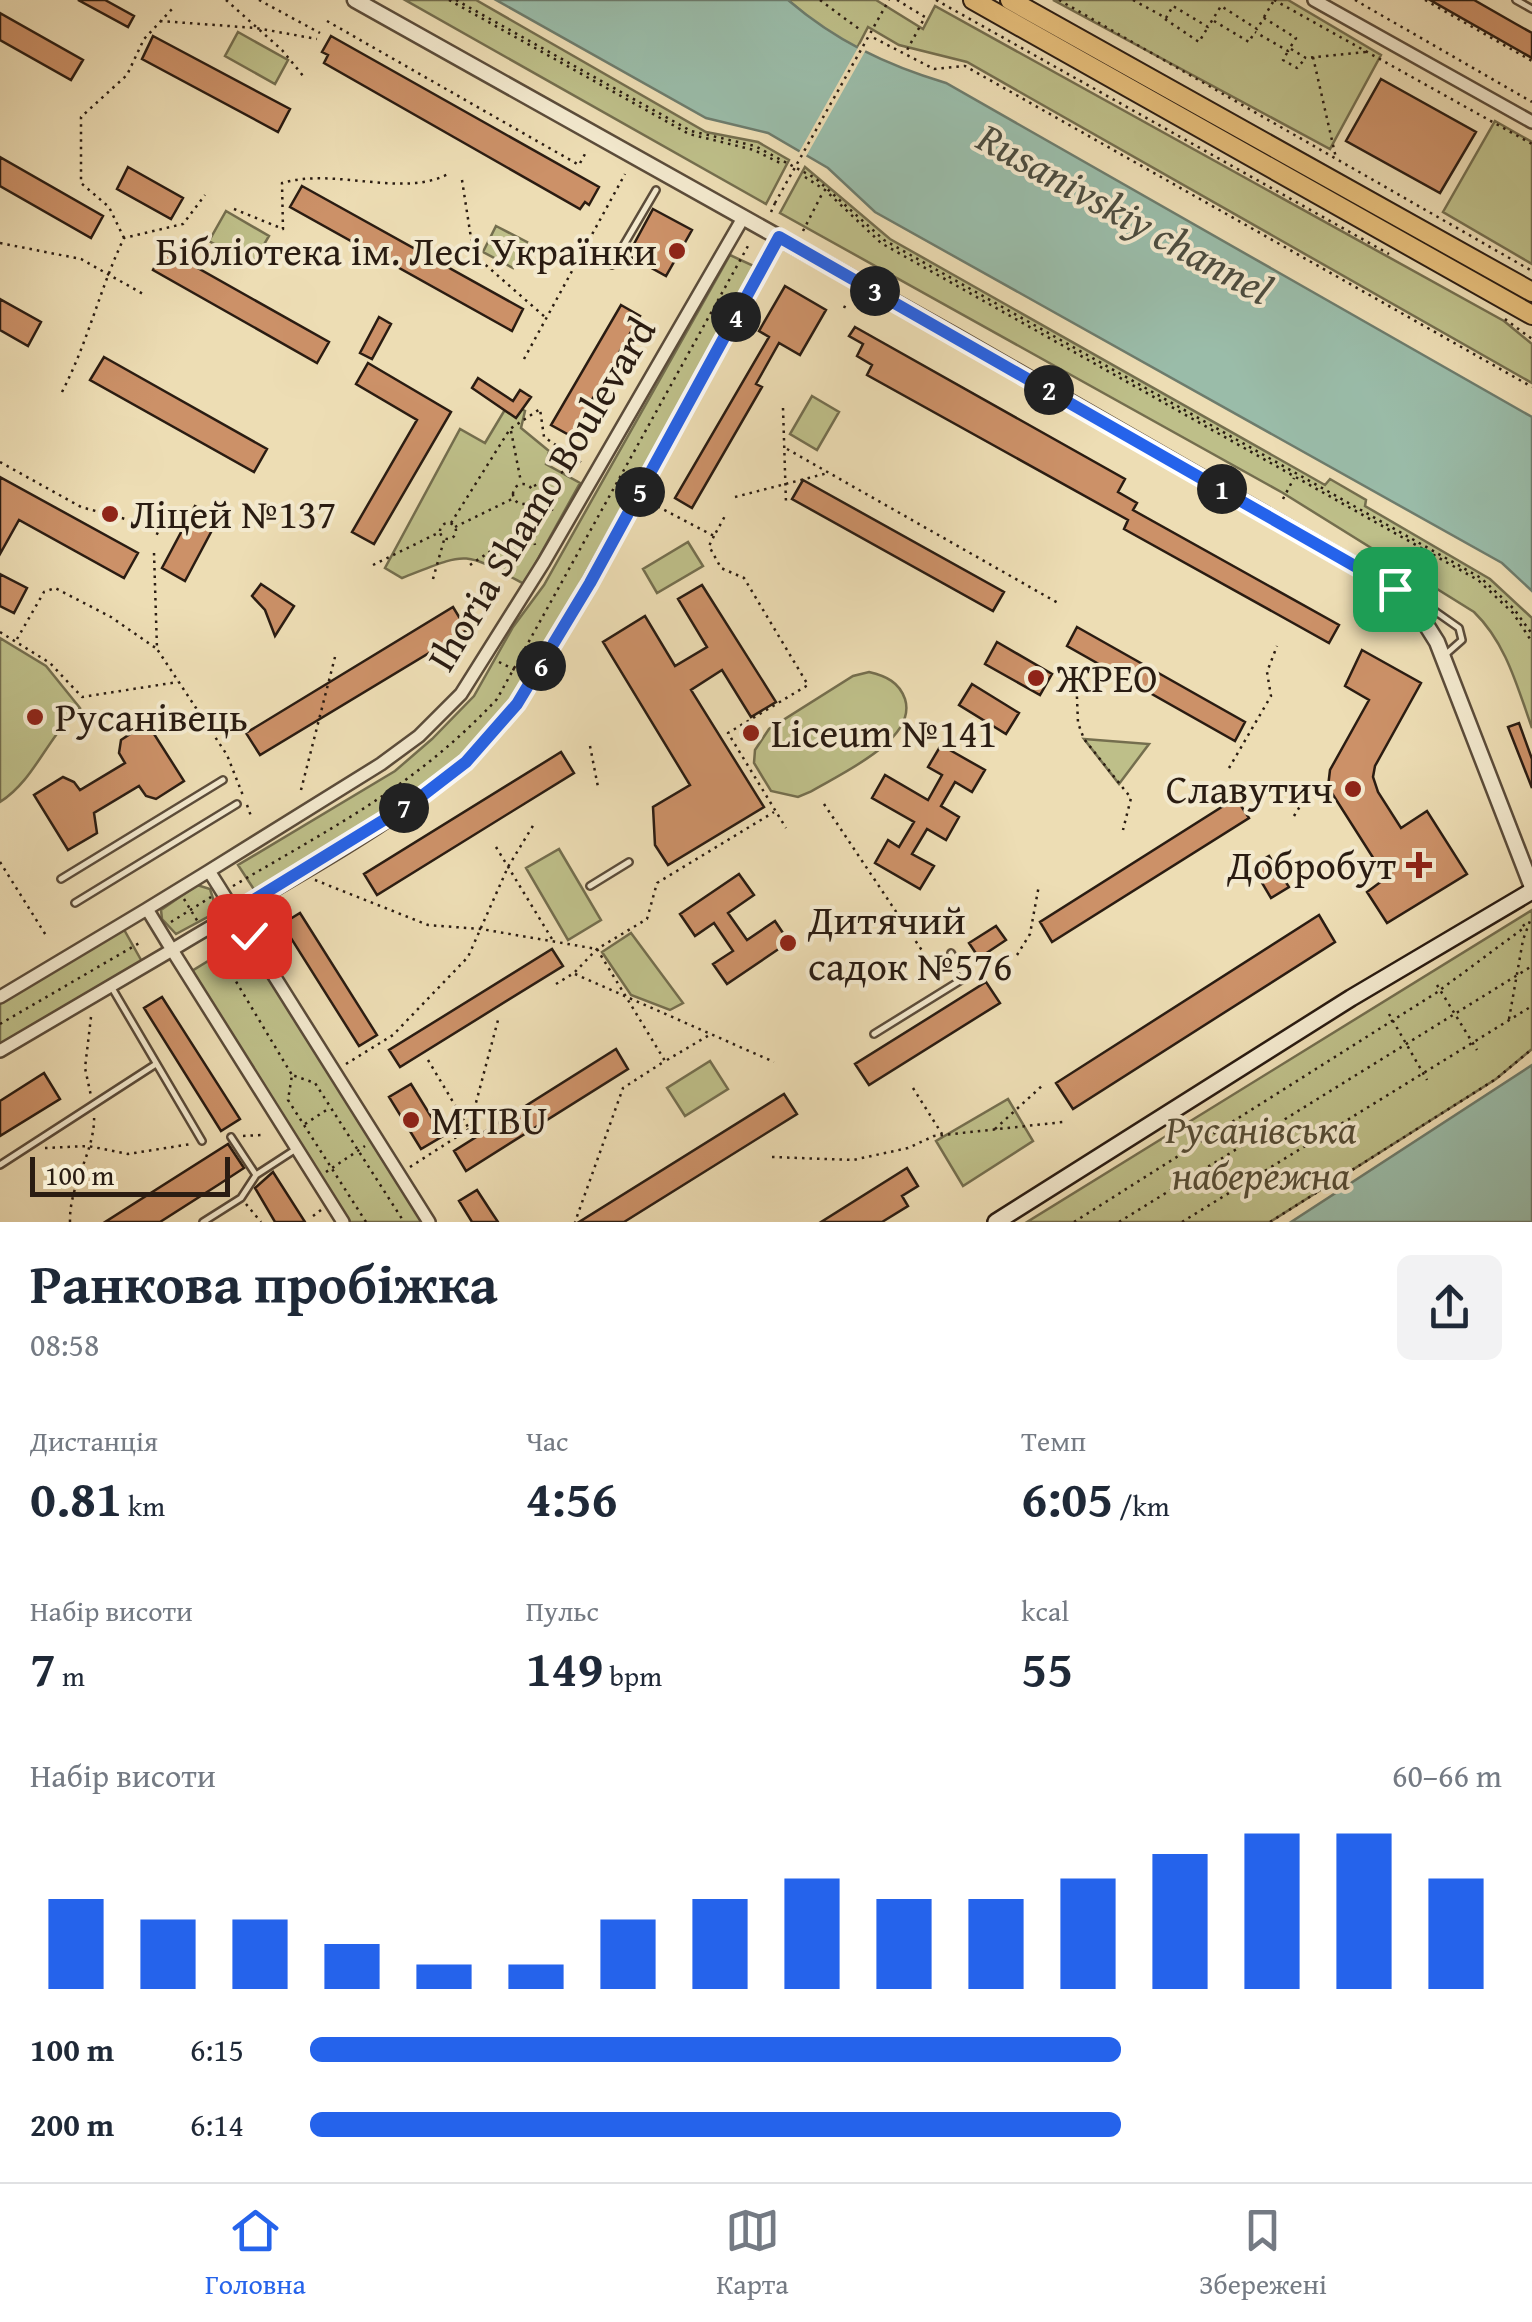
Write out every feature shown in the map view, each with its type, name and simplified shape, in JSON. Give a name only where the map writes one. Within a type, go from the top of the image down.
[{"type":"highway","points":[[972,0],[1532,314]]},
{"type":"highway","points":[[1010,0],[1532,292]]},
{"type":"main road","points":[[996,1222],[1532,889]]},
{"type":"street","points":[[355,0],[1356,565],[1415,607],[1443,656],[1532,889]]},
{"type":"street","points":[[1314,0],[1532,122]]},
{"type":"street","name":"Ihoria Shamo Boulevard","points":[[147,908],[344,788],[419,736],[461,694],[487,656],[743,218]]},
{"type":"street","name":"Ihoria Shamo Boulevard","points":[[172,950],[418,799],[466,762],[517,704],[590,583],[779,237]]},
{"type":"street","points":[[209,871],[429,1222]]},
{"type":"street","points":[[0,997],[147,908],[343,1222]]},
{"type":"street","points":[[0,1051],[172,950]]},
{"type":"lane","points":[[1516,0],[1532,9]]},
{"type":"lane","points":[[612,265],[656,190]]},
{"type":"lane","points":[[1415,607],[1432,609],[1459,628],[1462,640],[1443,656]]},
{"type":"lane","points":[[62,879],[222,780]]},
{"type":"lane","points":[[75,903],[237,804]]},
{"type":"lane","points":[[590,886],[629,862]]},
{"type":"lane","points":[[874,1034],[966,977],[951,953]]},
{"type":"lane","points":[[112,987],[202,1141]]},
{"type":"lane","points":[[0,1164],[156,1064]]},
{"type":"lane","points":[[231,1137],[256,1175]]},
{"type":"lane","points":[[203,1222],[241,1198],[256,1175],[296,1149]]},
{"type":"path","points":[[226,0],[282,50],[304,77]]},
{"type":"path","points":[[260,0],[320,34]]},
{"type":"path","points":[[450,0],[689,134],[754,150],[782,164]]},
{"type":"path","points":[[456,0],[691,131],[755,146],[815,178],[884,240],[1481,578],[1514,609],[1532,634]]},
{"type":"path","points":[[820,0],[860,29]]},
{"type":"path","points":[[770,212],[889,0]]},
{"type":"path","points":[[897,0],[925,16],[905,54]]},
{"type":"path","points":[[936,0],[1402,260]]},
{"type":"path","points":[[1060,0],[1532,272]]},
{"type":"path","points":[[1133,0],[1166,18]]},
{"type":"path","points":[[1208,27],[1173,6],[1164,22],[1199,42],[1208,27],[1220,6],[1220,0]]},
{"type":"path","points":[[1212,20],[1249,42],[1274,0],[1532,144]]},
{"type":"path","points":[[1355,0],[1532,102]]},
{"type":"path","points":[[1425,0],[1532,61]]},
{"type":"path","points":[[1220,6],[1306,58],[1368,52]]},
{"type":"path","points":[[124,238],[109,207],[81,182],[81,117],[127,76],[144,39],[173,8]]},
{"type":"path","points":[[1264,18],[1296,38],[1283,60],[1298,68],[1306,58]]},
{"type":"path","points":[[160,21],[256,28],[317,39]]},
{"type":"path","points":[[327,21],[579,165],[586,154]]},
{"type":"path","points":[[874,38],[934,69],[965,66],[1532,387]]},
{"type":"path","points":[[1313,57],[1336,159]]},
{"type":"path","points":[[234,209],[283,229],[282,183],[306,176],[431,184],[450,173]]},
{"type":"path","points":[[524,360],[626,174]]},
{"type":"path","points":[[805,177],[825,190],[881,242],[1478,580],[1512,613],[1532,642]]},
{"type":"path","points":[[462,180],[471,238],[480,260],[546,318]]},
{"type":"path","points":[[802,230],[825,190]]},
{"type":"path","points":[[124,238],[184,224],[205,195]]},
{"type":"path","points":[[62,392],[84,350],[107,273],[124,238]]},
{"type":"path","points":[[0,243],[80,259],[146,295]]},
{"type":"path","points":[[844,308],[847,302]]},
{"type":"path","points":[[1505,318],[1532,338]]},
{"type":"path","points":[[784,408],[786,503]]},
{"type":"path","points":[[444,538],[454,536],[453,525],[510,429],[540,410],[544,437],[582,463],[532,488]]},
{"type":"path","points":[[510,429],[521,483]]},
{"type":"path","points":[[786,449],[1058,603]]},
{"type":"path","points":[[0,462],[81,506],[130,520],[162,536]]},
{"type":"path","points":[[736,497],[829,473]]},
{"type":"path","points":[[1283,499],[1295,476]]},
{"type":"path","points":[[521,483],[532,488]]},
{"type":"path","points":[[514,498],[514,489],[521,483]]},
{"type":"path","points":[[526,504],[533,498],[532,488]]},
{"type":"path","points":[[373,565],[440,532],[443,524],[453,525],[514,498]]},
{"type":"path","points":[[514,498],[526,504],[535,544]]},
{"type":"path","points":[[651,503],[714,536]]},
{"type":"path","points":[[470,565],[556,507]]},
{"type":"path","points":[[725,516],[709,546],[721,568],[744,578],[808,684],[728,733],[786,828]]},
{"type":"path","points":[[433,579],[444,538],[440,532]]},
{"type":"path","points":[[154,553],[157,648]]},
{"type":"path","points":[[16,641],[44,592],[55,588],[157,648],[228,756],[252,818]]},
{"type":"path","points":[[0,632],[50,663],[82,697],[180,682]]},
{"type":"path","points":[[1229,768],[1271,696],[1267,672],[1277,646]]},
{"type":"path","points":[[487,656],[533,679]]},
{"type":"path","points":[[301,790],[335,657]]},
{"type":"path","points":[[1076,674],[1078,723],[1084,738],[1131,798],[1123,830]]},
{"type":"path","points":[[211,730],[235,716]]},
{"type":"path","points":[[590,746],[598,786]]},
{"type":"path","points":[[1294,816],[1316,782]]},
{"type":"path","points":[[824,804],[933,967]]},
{"type":"path","points":[[556,984],[574,973],[597,949],[648,919],[657,883],[776,811]]},
{"type":"path","points":[[345,1064],[393,1035],[442,988],[468,956],[508,866],[534,824]]},
{"type":"path","points":[[496,847],[552,940]]},
{"type":"path","points":[[0,862],[47,937]]},
{"type":"path","points":[[314,880],[428,925],[481,929],[597,949],[666,1061]]},
{"type":"path","points":[[1017,954],[1030,934],[1038,885]]},
{"type":"path","points":[[182,894],[199,923]]},
{"type":"path","points":[[165,925],[214,895]]},
{"type":"path","points":[[1509,1020],[1531,918]]},
{"type":"path","points":[[1074,1222],[1440,990],[1525,927],[1522,923]]},
{"type":"path","points":[[0,1024],[140,942]]},
{"type":"path","points":[[213,944],[292,1075],[288,1100],[366,1222]]},
{"type":"path","points":[[1118,1222],[1532,966]]},
{"type":"path","points":[[574,973],[774,1062]]},
{"type":"path","points":[[1437,985],[1476,1050]]},
{"type":"path","points":[[1182,1222],[1532,1006]]},
{"type":"path","points":[[1389,1014],[1427,1080]]},
{"type":"path","points":[[70,1222],[69,1199],[95,1132],[85,1068],[91,1017]]},
{"type":"path","points":[[410,1167],[469,1129],[498,1020]]},
{"type":"path","points":[[575,1222],[623,1088],[711,1034]]},
{"type":"path","points":[[1270,1222],[1496,1079],[1532,1049]]},
{"type":"path","points":[[428,1060],[469,1129]]},
{"type":"path","points":[[1489,1070],[1496,1079]]},
{"type":"path","points":[[292,1075],[315,1082],[404,1222]]},
{"type":"path","points":[[994,1130],[1044,1084]]},
{"type":"path","points":[[913,1088],[943,1135]]},
{"type":"path","points":[[1438,1101],[1444,1110]]},
{"type":"path","points":[[304,1124],[330,1107]]},
{"type":"path","points":[[772,1157],[853,1160],[943,1135],[1062,1122]]},
{"type":"path","points":[[231,1137],[262,1135]]},
{"type":"path","points":[[315,1178],[377,1139]]},
{"type":"path","points":[[25,1148],[88,1146],[128,1154],[202,1141]]},
{"type":"path","points":[[241,1198],[261,1222]]},
{"type":"green space","points":[[405,0],[476,0],[706,132],[758,142],[789,160],[766,204]]},
{"type":"green space","points":[[788,0],[876,0],[923,29],[935,6],[1504,321],[1532,344],[1532,383],[967,62],[899,45],[868,27],[857,48],[821,28]]},
{"type":"green space","points":[[1053,0],[1288,0],[1381,55],[1330,149]]},
{"type":"green space","points":[[238,32],[288,60],[275,84],[225,56]]},
{"type":"green space","points":[[1495,121],[1532,142],[1532,264],[1443,212]]},
{"type":"green space","points":[[805,167],[890,239],[1325,485],[1330,479],[1366,500],[1365,506],[1490,579],[1532,618],[1532,728],[1502,651],[1474,612],[1283,493],[780,213]]},
{"type":"green space","points":[[226,211],[269,236],[252,265],[209,241]]},
{"type":"green space","points":[[496,226],[527,242],[513,268],[483,252]]},
{"type":"green space","points":[[730,255],[756,267],[542,652],[505,706],[462,755],[414,794],[255,891],[238,865],[395,771],[474,696],[513,627],[544,585]]},
{"type":"green space","points":[[812,396],[839,412],[817,450],[790,434]]},
{"type":"green space","points":[[509,403],[525,411],[521,428],[549,451],[546,464],[580,483],[524,584],[488,565],[464,558],[402,578],[385,568],[460,429],[485,443]]},
{"type":"green space","points":[[688,542],[703,566],[657,593],[643,569]]},
{"type":"green space","name":"Русанівець","points":[[0,638],[46,666],[80,708],[23,782],[0,802]]},
{"type":"green space","points":[[869,672],[891,681],[902,693],[906,714],[900,728],[873,754],[810,792],[798,797],[771,791],[754,763],[755,750],[769,729],[853,676]]},
{"type":"green space","points":[[1084,739],[1149,744],[1119,784]]},
{"type":"green space","points":[[559,849],[601,920],[568,940],[526,868]]},
{"type":"green space","points":[[197,885],[210,889],[216,908],[213,914],[176,934],[162,919],[161,910]]},
{"type":"green space","name":"Русанівська набережна","points":[[1532,910],[1532,1049],[1496,1079],[1270,1222],[1027,1222]]},
{"type":"green space","points":[[122,926],[145,967],[0,1051],[0,997]]},
{"type":"green space","points":[[631,933],[683,1003],[670,1010],[631,995],[602,952]]},
{"type":"green space","points":[[249,936],[429,1222],[343,1222],[187,974]]},
{"type":"green space","points":[[710,1061],[728,1089],[685,1116],[667,1088]]},
{"type":"green space","points":[[1008,1099],[1033,1141],[963,1186],[936,1141]]},
{"type":"water","name":"Rusanivskiy channel","points":[[496,0],[788,0],[843,40],[882,60],[946,83],[1532,417],[1532,591],[1502,563],[875,212],[828,168],[768,133],[706,118]]},
{"type":"water","points":[[1532,1065],[1532,1222],[1291,1222]]},
{"type":"pier","points":[[860,44],[867,48],[804,160],[797,156]]},
{"type":"building","points":[[78,0],[105,0],[134,16],[128,27]]},
{"type":"building","points":[[1430,0],[1474,0],[1532,33],[1532,58]]},
{"type":"building","points":[[0,13],[83,60],[71,80],[0,40]]},
{"type":"building","points":[[153,36],[290,109],[278,132],[142,59]]},
{"type":"building","points":[[331,36],[599,187],[589,205],[585,202],[580,209],[324,63],[328,55],[322,52]]},
{"type":"building","points":[[1381,79],[1476,132],[1440,193],[1346,141]]},
{"type":"building","points":[[0,157],[103,216],[91,238],[0,186]]},
{"type":"building","points":[[128,167],[183,198],[171,219],[117,189]]},
{"type":"building","points":[[302,186],[523,309],[512,331],[290,207]]},
{"type":"building","points":[[653,209],[692,230],[666,276],[628,255]]},
{"type":"building","points":[[164,249],[329,342],[317,363],[153,270]]},
{"type":"building","points":[[785,286],[826,310],[800,355],[779,343],[756,384],[762,387],[692,508],[675,498],[769,337],[759,331]]},
{"type":"building","points":[[0,299],[41,322],[28,346],[0,330]]},
{"type":"building","points":[[621,305],[640,316],[571,436],[551,425]]},
{"type":"building","points":[[379,317],[391,324],[372,359],[360,353]]},
{"type":"building","points":[[855,327],[1125,479],[1118,492],[1137,503],[1133,510],[1339,625],[1329,643],[1124,529],[1128,520],[867,375],[872,365],[857,356],[863,344],[849,336]]},
{"type":"building","points":[[104,357],[267,449],[254,472],[90,380]]},
{"type":"building","points":[[368,363],[451,412],[374,544],[352,532],[417,420],[356,384]]},
{"type":"building","points":[[478,378],[513,401],[520,390],[531,397],[516,418],[472,388]]},
{"type":"building","points":[[0,477],[138,553],[124,578],[19,520],[0,554]]},
{"type":"building","points":[[803,480],[1004,592],[993,611],[792,499]]},
{"type":"building","points":[[195,506],[218,519],[185,581],[162,568]]},
{"type":"building","points":[[0,574],[27,588],[14,613],[0,606]]},
{"type":"building","points":[[261,584],[294,606],[275,636],[265,610],[252,596]]},
{"type":"building","points":[[702,585],[776,702],[751,717],[722,670],[691,690],[764,807],[668,865],[655,845],[653,807],[690,785],[603,642],[645,616],[675,666],[707,647],[678,599]]},
{"type":"building","points":[[453,607],[467,630],[260,755],[246,733]]},
{"type":"building","points":[[1077,627],[1245,722],[1235,741],[1067,646]]},
{"type":"building","points":[[997,642],[1052,674],[1040,695],[985,664]]},
{"type":"building","name":"Славутич","points":[[1362,650],[1421,683],[1375,766],[1373,777],[1378,792],[1401,828],[1427,811],[1467,874],[1387,923],[1367,892],[1386,878],[1328,787],[1330,770],[1369,700],[1345,686]]},
{"type":"building","points":[[972,684],[1019,713],[1006,734],[959,705]]},
{"type":"building","points":[[147,723],[184,781],[156,799],[146,796],[139,786],[94,813],[97,833],[68,850],[34,795],[63,777],[80,790],[125,763],[119,753],[121,740]]},
{"type":"building","points":[[1519,723],[1532,759],[1532,788],[1508,727]]},
{"type":"building","points":[[941,745],[985,770],[972,792],[955,782],[941,806],[959,817],[946,840],[927,829],[912,854],[934,866],[920,889],[875,863],[888,840],[899,847],[914,822],[872,798],[885,775],[928,800],[942,775],[928,767]]},
{"type":"building","points":[[561,752],[574,773],[377,895],[364,874]]},
{"type":"building","points":[[1236,798],[1249,818],[1052,942],[1040,922]]},
{"type":"building","points":[[1269,856],[1289,887],[1271,898],[1252,866]]},
{"type":"building","points":[[739,874],[754,895],[728,913],[747,940],[775,921],[789,942],[727,984],[713,964],[733,951],[714,923],[695,936],[680,914]]},
{"type":"building","points":[[300,913],[377,1035],[359,1046],[282,924]]},
{"type":"building","points":[[1319,915],[1335,942],[1073,1109],[1056,1083]]},
{"type":"building","points":[[996,926],[1006,940],[979,958],[969,943]]},
{"type":"building","points":[[552,949],[563,966],[400,1067],[389,1050]]},
{"type":"building","points":[[986,982],[1000,1003],[869,1085],[855,1064]]},
{"type":"building","points":[[162,997],[240,1119],[221,1131],[144,1008]]},
{"type":"building","points":[[616,1049],[628,1069],[466,1171],[454,1151]]},
{"type":"building","points":[[44,1073],[60,1099],[0,1136],[0,1101]]},
{"type":"building","points":[[411,1084],[443,1136],[421,1149],[389,1097]]},
{"type":"building","points":[[784,1094],[797,1114],[624,1222],[579,1222]]},
{"type":"building","points":[[228,1144],[244,1168],[160,1222],[105,1222]]},
{"type":"building","points":[[907,1168],[918,1186],[902,1196],[908,1206],[882,1222],[821,1222]]},
{"type":"building","points":[[273,1172],[305,1222],[275,1222],[255,1188]]},
{"type":"building","points":[[477,1190],[498,1222],[472,1222],[459,1201]]},
{"type":"place","name":"Бібліотека ім. Лесі Українки","points":[[677,251]]},
{"type":"place","name":"Ліцей №137","points":[[110,514]]},
{"type":"place","name":"ЖРЕО","points":[[1036,678]]},
{"type":"place","name":"Русанівець","points":[[35,717]]},
{"type":"place","name":"Liceum №141","points":[[751,733]]},
{"type":"place","name":"Славутич","points":[[1353,789]]},
{"type":"place","name":"Добробут","points":[[1419,865]]},
{"type":"place","name":"Дитячий садок №576","points":[[788,943]]},
{"type":"place","name":"MTIBU","points":[[411,1120]]},
{"type":"route","points":[[249,936],[234,912],[418,799],[466,762],[517,704],[590,583],[779,237],[1395,589]]}]
